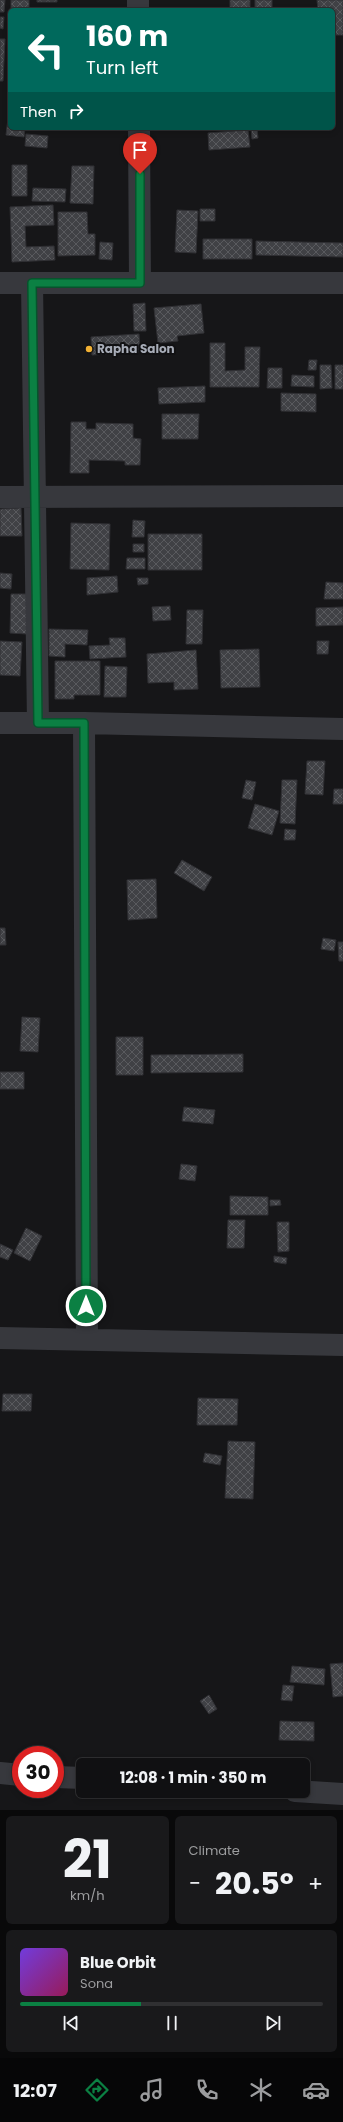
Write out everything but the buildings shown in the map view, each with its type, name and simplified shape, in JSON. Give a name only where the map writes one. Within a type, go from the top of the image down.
[{"type":"street","points":[[139,130],[140,283]]},
{"type":"street","points":[[0,283],[343,283]]},
{"type":"street","points":[[32,283],[38,723]]},
{"type":"street","points":[[0,496],[343,496]]},
{"type":"street","points":[[0,723],[84,723],[343,729]]},
{"type":"street","points":[[84,723],[87,1338]]},
{"type":"street","points":[[0,1338],[87,1338],[343,1346]]},
{"type":"street","points":[[0,1773],[12,1774]]},
{"type":"street","points":[[64,1777],[76,1778]]},
{"type":"street","points":[[310,1792],[343,1794]]},
{"type":"place","name":"Rapha Salon","points":[[89,349]]},
{"type":"route","points":[[86,1306],[84,723],[38,723],[32,283],[140,283],[140,174]]}]
